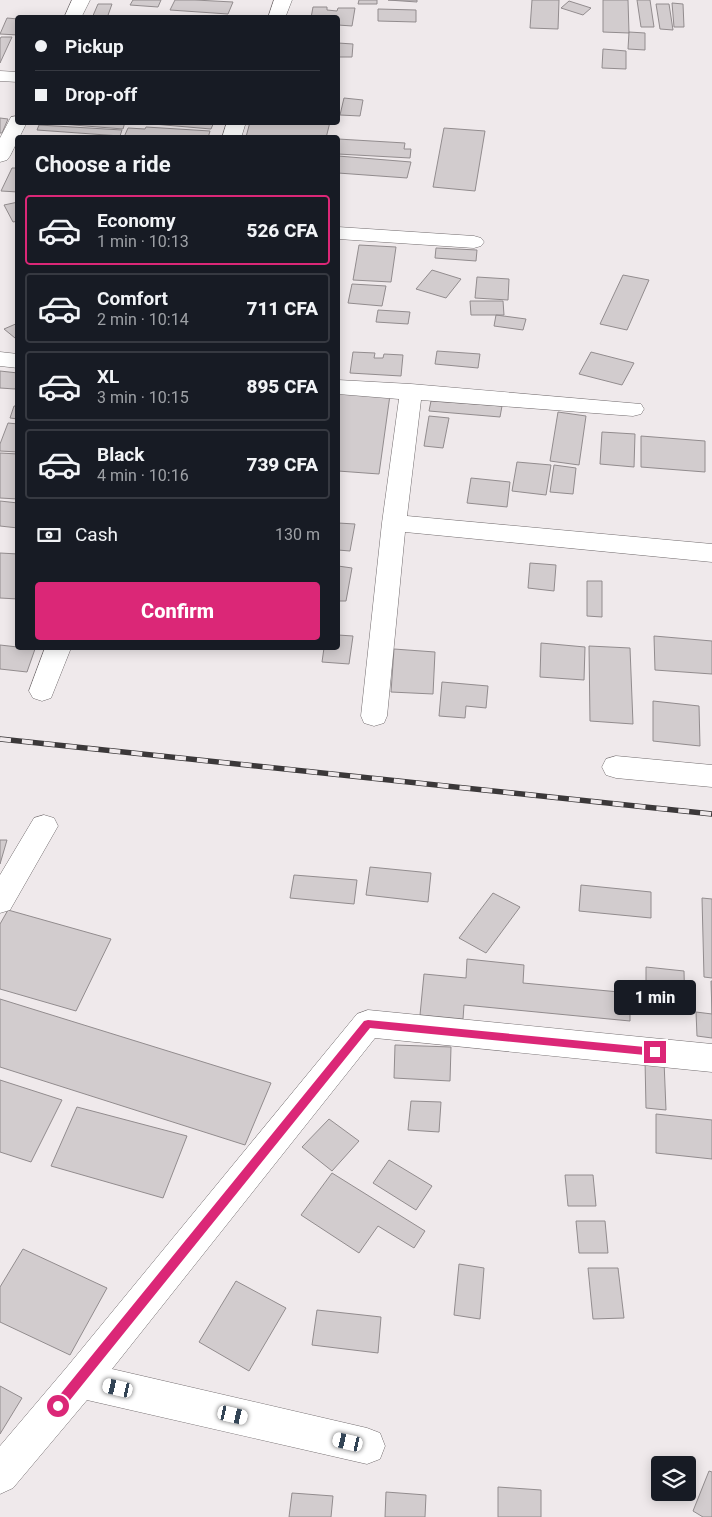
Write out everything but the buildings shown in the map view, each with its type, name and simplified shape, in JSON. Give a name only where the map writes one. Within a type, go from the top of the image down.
[{"type":"street","points":[[74,15],[81,0]]},
{"type":"street","points":[[277,15],[283,0]]},
{"type":"street","points":[[0,76],[15,77]]},
{"type":"street","points":[[0,156],[16,125]]},
{"type":"street","points":[[340,233],[474,242]]},
{"type":"street","points":[[0,359],[15,361]]},
{"type":"street","points":[[340,386],[633,410]]},
{"type":"street","points":[[374,716],[394,523],[411,391]]},
{"type":"street","points":[[394,523],[712,553]]},
{"type":"street","points":[[42,691],[57,650]]},
{"type":"street","points":[[616,767],[712,776]]},
{"type":"street","points":[[0,901],[44,826]]},
{"type":"street","points":[[1,1473],[80,1380],[368,1024],[712,1058]]},
{"type":"street","points":[[80,1380],[366,1446]]},
{"type":"railway","points":[[0,739],[712,814]]},
{"type":"route","points":[[58,1406],[368,1024],[655,1052]]}]
